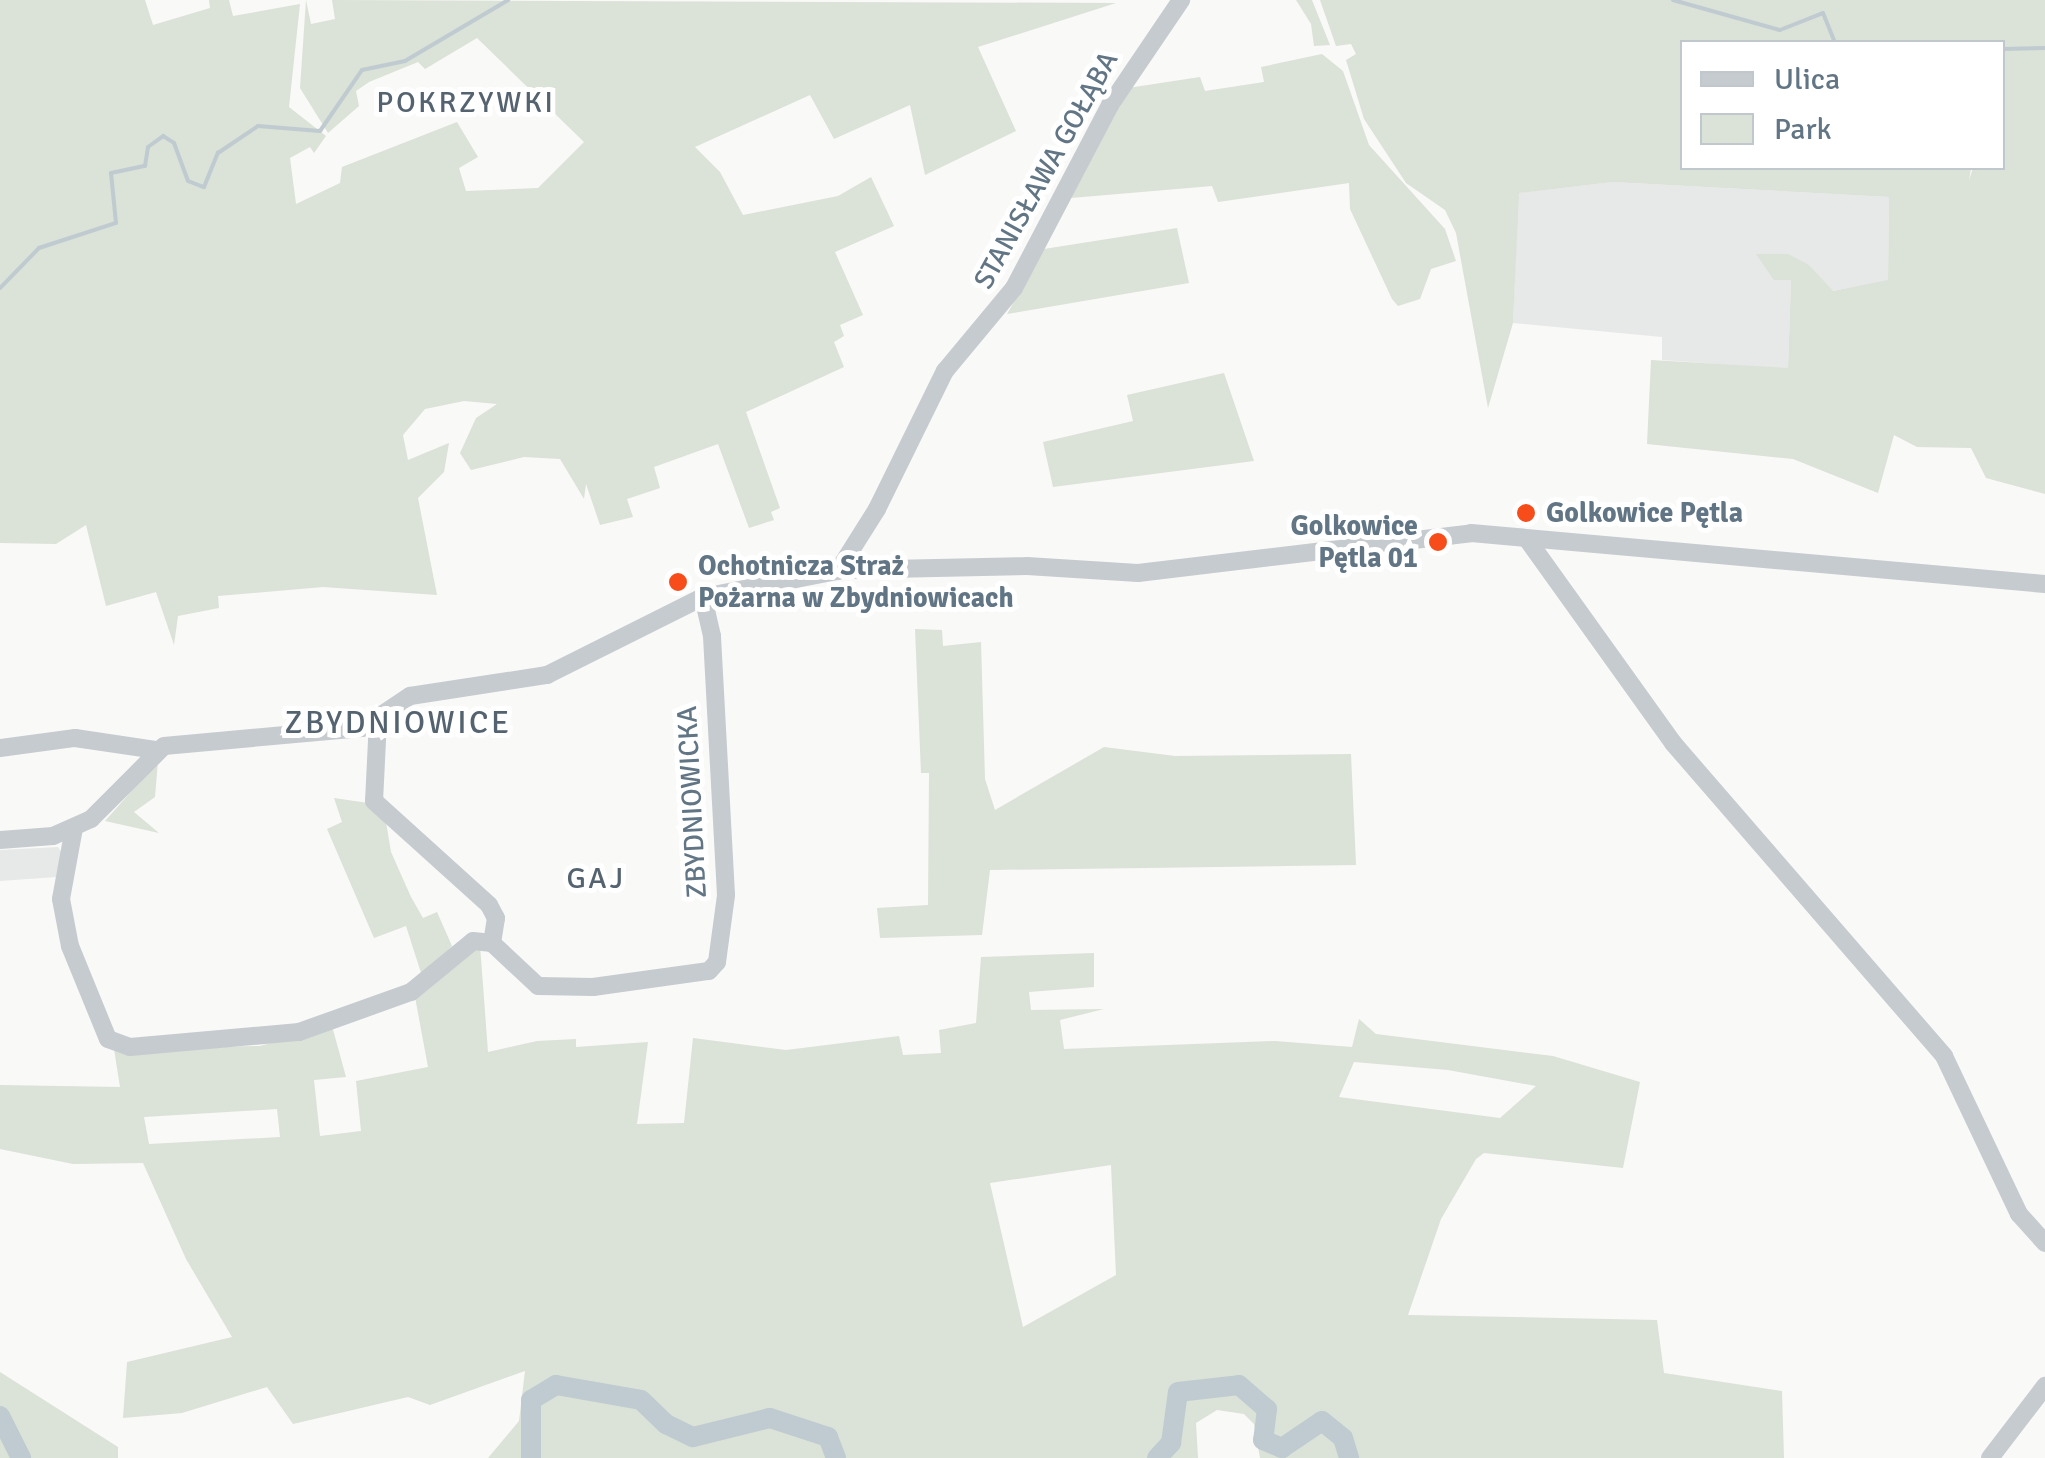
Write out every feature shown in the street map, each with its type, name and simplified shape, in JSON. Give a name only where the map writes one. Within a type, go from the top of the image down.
[{"type":"street","name":"STANISŁAWA GOŁĄBA","points":[[838,571],[876,509],[945,371],[1014,288],[1110,105],[1181,0]]},
{"type":"street","points":[[0,840],[74,828],[92,820],[155,750],[195,738],[340,733],[378,720],[410,696],[546,674],[702,597],[838,571],[1027,566],[1138,573],[1441,534],[2045,584]]},
{"type":"street","points":[[1526,539],[1673,743],[1944,1056],[2019,1214],[2045,1243]]},
{"type":"street","name":"ZBYDNIOWICKA","points":[[492,942],[538,986],[709,972],[717,962],[726,895],[712,636],[702,597]]},
{"type":"street","points":[[74,828],[61,899],[70,946],[112,1043],[148,1046],[299,1032],[411,992],[462,944],[492,942],[496,918],[489,905],[374,800],[378,720]]},
{"type":"street","points":[[0,748],[75,738],[140,742],[155,750]]},
{"type":"street","points":[[1990,1458],[2045,1386]]},
{"type":"shaded area","points":[[1613,182],[1889,197],[1888,281],[1832,291],[1809,265],[1758,255],[1791,280],[1788,369],[1662,360],[1662,337],[1513,323],[1518,193]]},
{"type":"shaded area","points":[[58,847],[62,853],[56,877],[0,881],[0,850]]},
{"type":"green space","points":[[0,0],[145,0],[153,25],[210,8],[209,0],[229,0],[233,16],[300,4],[289,107],[326,136],[314,153],[310,147],[290,158],[296,204],[340,183],[342,167],[457,122],[478,157],[459,168],[466,191],[538,188],[584,142],[477,38],[425,69],[418,62],[369,82],[356,91],[359,106],[328,133],[300,88],[306,0],[311,24],[335,19],[332,0],[1116,3],[978,47],[1016,131],[925,175],[910,105],[834,139],[810,95],[695,147],[720,172],[743,215],[838,196],[871,177],[894,226],[835,252],[863,315],[840,325],[844,336],[834,342],[844,367],[746,412],[780,508],[771,512],[774,520],[749,528],[718,444],[654,467],[660,488],[627,499],[633,517],[600,525],[586,484],[584,499],[560,459],[524,457],[471,470],[460,453],[476,418],[497,404],[464,401],[425,409],[403,435],[408,460],[449,443],[444,472],[418,498],[437,595],[323,587],[218,596],[219,608],[178,616],[174,645],[156,592],[106,606],[86,525],[56,544],[0,543]]},
{"type":"green space","points":[[1296,0],[1312,0],[1330,45],[1314,46],[1311,24]]},
{"type":"green space","points":[[1320,0],[2045,0],[2045,494],[1986,478],[1971,448],[1917,447],[1894,435],[1878,493],[1793,459],[1647,444],[1651,360],[1788,368],[1791,280],[1774,280],[1756,254],[1788,254],[1809,265],[1833,291],[1888,280],[1889,197],[1613,182],[1519,193],[1513,323],[1488,408],[1456,233],[1445,210],[1406,183],[1364,119],[1346,60],[1356,54],[1351,44],[1336,46]]},
{"type":"green space","points":[[1322,54],[1343,71],[1369,145],[1445,229],[1456,261],[1431,269],[1420,299],[1398,306],[1392,299],[1350,209],[1349,183],[1218,202],[1212,186],[1071,198],[1128,88],[1200,77],[1205,91],[1264,82],[1261,67]]},
{"type":"green space","points":[[1177,228],[1189,283],[1007,314],[1044,249]]},
{"type":"green space","points":[[1224,373],[1254,461],[1053,487],[1043,442],[1133,421],[1127,395]]},
{"type":"green space","points":[[915,629],[942,630],[943,646],[981,642],[985,779],[995,810],[1104,747],[1175,756],[1351,754],[1356,865],[990,870],[982,935],[880,938],[877,908],[928,905],[929,773],[921,773]]},
{"type":"green space","points":[[158,761],[155,797],[134,812],[159,833],[105,821]]},
{"type":"green space","points":[[334,798],[375,804],[385,816],[391,852],[423,918],[437,912],[452,946],[423,979],[406,926],[374,938],[327,829],[342,822]]},
{"type":"green space","points":[[480,945],[488,1052],[537,1041],[576,1039],[576,1047],[648,1042],[637,1124],[684,1123],[693,1038],[786,1050],[899,1036],[903,1055],[941,1053],[939,1030],[976,1023],[981,957],[1094,953],[1094,987],[1029,992],[1031,1010],[1104,1009],[1060,1020],[1064,1049],[1275,1041],[1352,1047],[1359,1019],[1376,1034],[1553,1056],[1640,1082],[1623,1168],[1484,1153],[1476,1159],[1441,1219],[1408,1315],[1657,1320],[1664,1373],[1782,1391],[1784,1458],[1260,1458],[1254,1424],[1244,1414],[1217,1410],[1196,1423],[1198,1458],[488,1458],[519,1421],[525,1371],[430,1405],[408,1397],[293,1424],[267,1387],[182,1413],[123,1418],[127,1362],[232,1337],[186,1259],[143,1163],[73,1164],[0,1149],[0,1085],[120,1087],[114,1049],[260,1046],[332,1026],[346,1077],[314,1080],[320,1136],[361,1131],[356,1081],[428,1067],[415,997]],"holes":[[[1354,1062],[1448,1070],[1536,1086],[1500,1118],[1339,1097]],[[277,1109],[280,1137],[149,1144],[144,1117]],[[1111,1165],[1116,1275],[1023,1327],[990,1183]]]},
{"type":"green space","points":[[0,1372],[118,1447],[118,1458],[0,1458]]},
{"type":"waterway","points":[[0,288],[39,248],[116,223],[111,173],[145,166],[148,147],[163,136],[174,143],[188,181],[204,187],[218,153],[258,126],[320,131],[362,70],[405,61],[508,0]]},
{"type":"waterway","points":[[1673,0],[1780,30],[1823,13],[1834,40]]},
{"type":"waterway","points":[[2005,49],[2045,48]]},
{"type":"waterway","points":[[531,1458],[531,1400],[556,1385],[641,1400],[666,1424],[693,1437],[770,1418],[828,1437],[836,1458]]},
{"type":"waterway","points":[[1157,1458],[1171,1443],[1178,1392],[1239,1385],[1267,1409],[1263,1440],[1282,1448],[1322,1421],[1343,1438],[1349,1458]]},
{"type":"waterway","points":[[0,1416],[21,1458]]},
{"type":"place","name":"Golkowice Pętla","points":[[1526,513]]},
{"type":"place","name":"Golkowice Pętla 01","points":[[1438,542]]},
{"type":"place","name":"Ochotnicza Straż Pożarna w Zbydniowicach","points":[[678,582]]},
{"type":"district","name":"POKRZYWKI","points":[[466,103]]},
{"type":"district","name":"ZBYDNIOWICE","points":[[398,723]]},
{"type":"district","name":"GAJ","points":[[596,879]]}]
